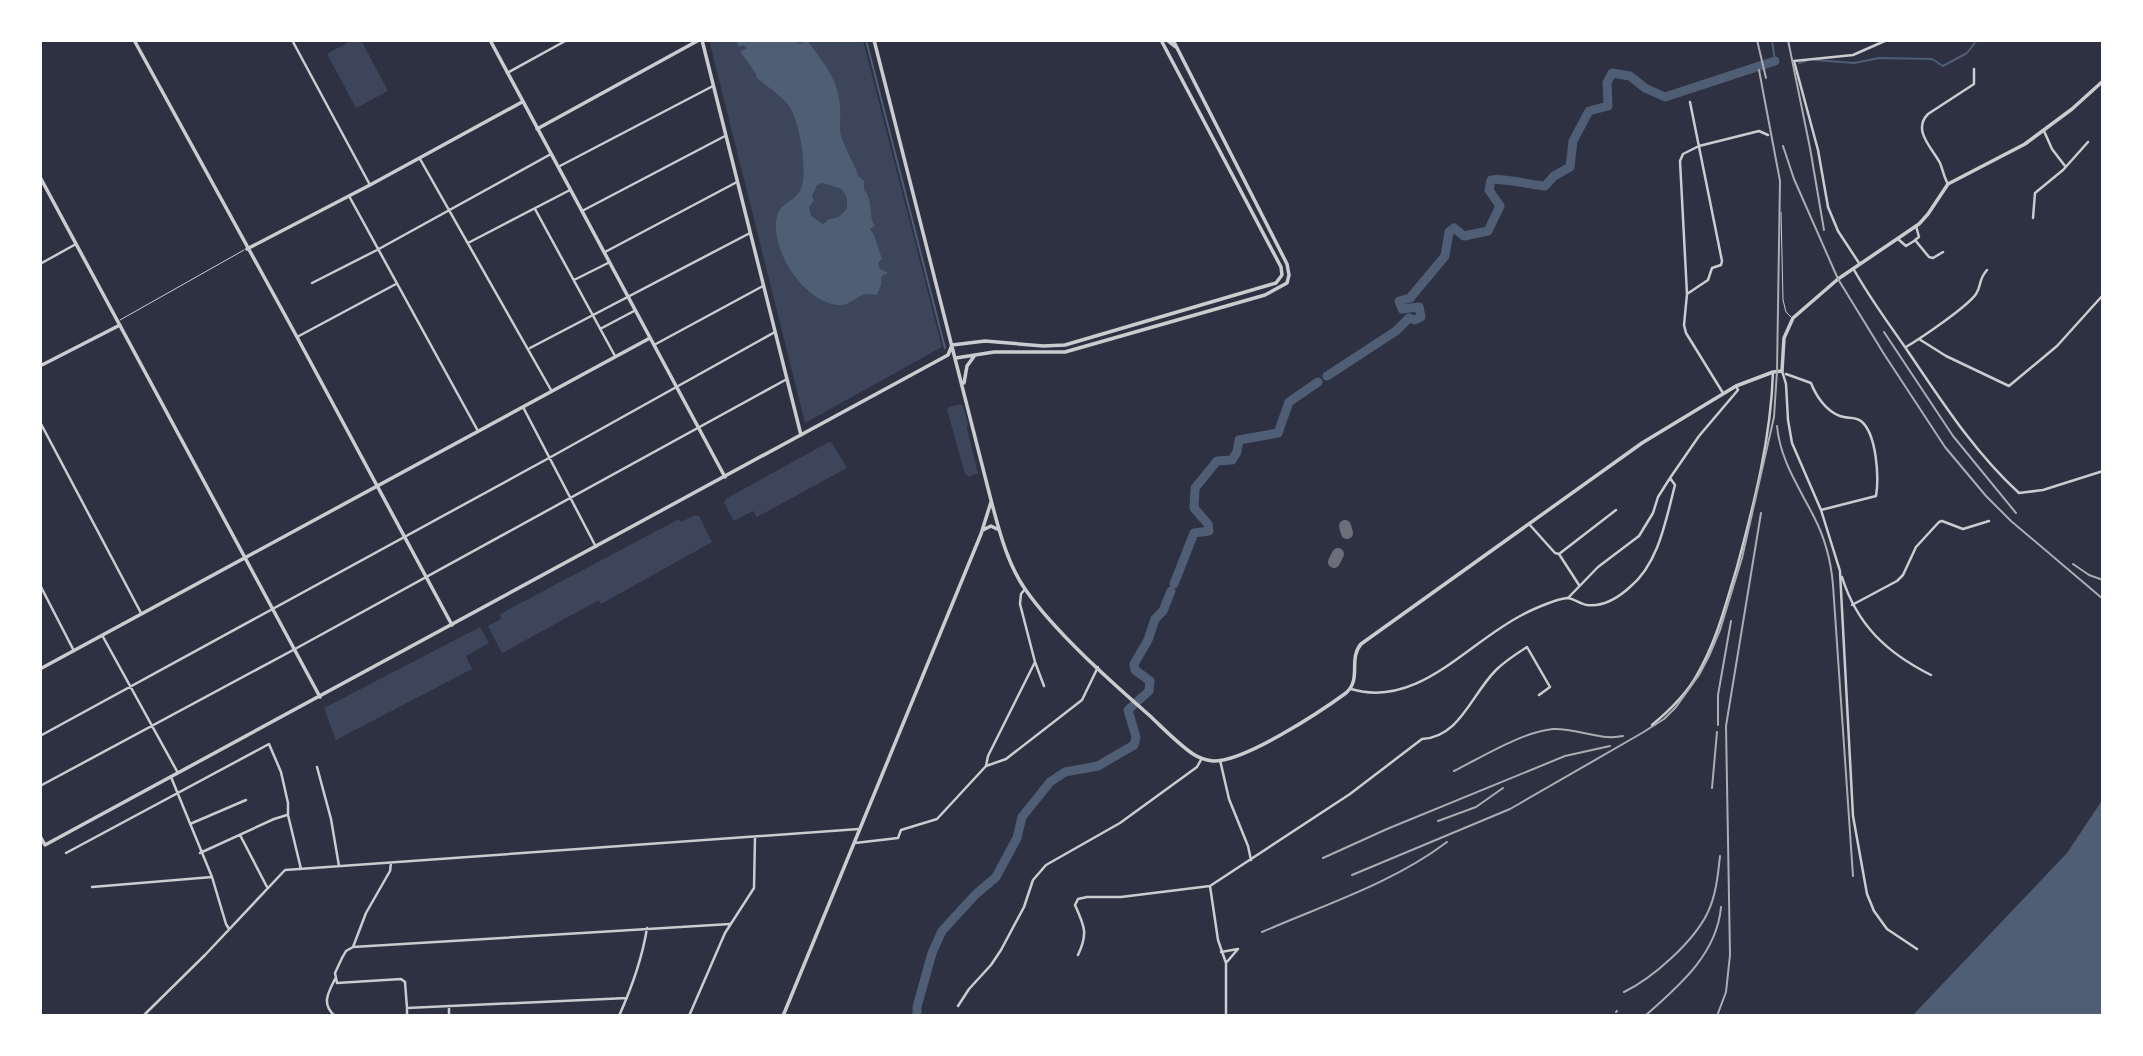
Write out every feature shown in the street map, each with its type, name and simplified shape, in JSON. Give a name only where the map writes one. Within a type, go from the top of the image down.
[{"type":"street","points":[[134,40],[452,625]]},
{"type":"street","points":[[292,40],[370,185]]},
{"type":"street","points":[[489,40],[725,477]]},
{"type":"street","points":[[507,72],[566,40]]},
{"type":"street","points":[[537,129],[701,40],[801,435]]},
{"type":"street","points":[[874,40],[1000,534]]},
{"type":"street","points":[[952,345],[985,341],[1042,346],[1065,345],[1274,284],[1282,275],[1281,267],[1161,40]]},
{"type":"street","points":[[1167,40],[1178,48]]},
{"type":"street","points":[[948,355],[956,358],[994,352],[1065,352],[1216,310],[1280,289],[1286,284],[1289,276],[1287,264],[1174,40]]},
{"type":"street","points":[[1859,264],[1838,231],[1828,207],[1818,150],[1794,61],[1853,55],[1887,40]]},
{"type":"street","points":[[1948,184],[1941,164],[1922,133],[1923,121],[1928,114],[1974,84],[1973,69]]},
{"type":"street","points":[[1931,675],[1884,646],[1866,627],[1852,605],[1821,510],[1792,443],[1783,372],[1784,338],[1793,318],[1853,268],[1916,226],[1928,214],[1948,184],[2013,152],[2045,131],[2103,81]]},
{"type":"street","points":[[558,167],[713,86]]},
{"type":"street","points":[[247,249],[522,102]]},
{"type":"street","points":[[1687,294],[1708,280],[1712,268],[1721,265],[1722,261],[1690,102]]},
{"type":"street","points":[[1723,393],[1686,333],[1684,325],[1687,294],[1680,160],[1683,154],[1699,146],[1759,131],[1768,135]]},
{"type":"street","points":[[2045,131],[2052,149],[2065,166]]},
{"type":"street","points":[[582,211],[725,136]]},
{"type":"street","points":[[2033,218],[2035,192],[2063,170],[2088,142]]},
{"type":"street","points":[[312,283],[551,154]]},
{"type":"street","points":[[420,158],[551,390]]},
{"type":"street","points":[[40,177],[320,697]]},
{"type":"street","points":[[605,252],[737,182]]},
{"type":"street","points":[[468,243],[570,190]]},
{"type":"street","points":[[349,196],[478,431]]},
{"type":"street","points":[[535,209],[615,356]]},
{"type":"street","points":[[1898,239],[1906,246],[1915,240],[1919,237],[1916,226]]},
{"type":"street","points":[[528,349],[750,233]]},
{"type":"street","points":[[1915,240],[1930,258],[1943,252]]},
{"type":"street","points":[[40,264],[76,244]]},
{"type":"street","points":[[574,280],[610,262]]},
{"type":"street","points":[[1853,268],[1870,298],[1983,457],[2019,493],[2056,486],[2103,471]]},
{"type":"street","points":[[1905,347],[1971,300],[1978,290],[1980,277],[1987,270]]},
{"type":"street","points":[[1282,275],[1289,276]]},
{"type":"street","points":[[297,337],[397,284]]},
{"type":"street","points":[[654,345],[764,286]]},
{"type":"street","points":[[1919,339],[1946,356],[2009,386],[2057,346],[2103,295]]},
{"type":"street","points":[[1214,303],[1216,310]]},
{"type":"street","points":[[600,329],[635,311]]},
{"type":"street","points":[[1157,318],[1160,327]]},
{"type":"street","points":[[40,366],[119,323]]},
{"type":"street","points":[[40,736],[775,332]]},
{"type":"street","points":[[40,669],[650,338]]},
{"type":"street","points":[[40,836],[45,845],[172,777],[948,355],[952,345]]},
{"type":"street","points":[[963,385],[967,366],[976,354]]},
{"type":"street","points":[[1652,724],[1674,707],[1698,674],[1720,625],[1745,537],[1765,450],[1773,372]]},
{"type":"street","points":[[981,534],[985,528],[996,528],[1025,589],[1059,629],[1139,707],[1186,749],[1202,758],[1220,760],[1278,735],[1351,689],[1356,676],[1355,653],[1361,644],[1642,443],[1736,386],[1773,372],[1783,372],[1811,383],[1821,401],[1840,416],[1859,419],[1864,423],[1874,442],[1876,496],[1821,510]]},
{"type":"street","points":[[40,786],[788,378]]},
{"type":"street","points":[[1351,689],[1377,694],[1408,688],[1429,677],[1519,616],[1568,598],[1598,567],[1639,537],[1670,478],[1699,436],[1738,390],[1736,386]]},
{"type":"street","points":[[522,406],[596,547]]},
{"type":"street","points":[[40,422],[141,613]]},
{"type":"street","points":[[1568,598],[1587,605],[1608,603],[1633,585],[1655,553],[1675,485],[1670,478]]},
{"type":"street","points":[[783,1016],[981,534],[991,500]]},
{"type":"street","points":[[1559,554],[1616,510]]},
{"type":"street","points":[[1852,605],[1897,581],[1903,575],[1916,547],[1939,522],[1963,529],[1989,521]]},
{"type":"street","points":[[1529,524],[1555,553],[1559,554],[1579,584]]},
{"type":"street","points":[[1840,572],[1853,816],[1867,894],[1874,911],[1887,929],[1917,949]]},
{"type":"street","points":[[40,585],[75,651]]},
{"type":"street","points":[[1025,589],[1021,594],[1020,604],[1044,686]]},
{"type":"street","points":[[102,635],[178,773]]},
{"type":"street","points":[[1077,955],[1085,936],[1084,923],[1075,905],[1078,899],[1121,897],[1210,886],[1350,794],[1422,739],[1436,738],[1450,730],[1497,669],[1527,647],[1550,687],[1539,695]]},
{"type":"street","points":[[986,766],[988,756],[1035,662]]},
{"type":"street","points":[[854,843],[898,838],[901,830],[937,820],[986,766],[1006,759],[1082,700],[1098,667]]},
{"type":"street","points":[[66,853],[269,744],[281,772],[301,869]]},
{"type":"street","points":[[958,1006],[1001,950],[1024,907],[1033,880],[1046,864],[1120,823],[1197,767],[1202,758]]},
{"type":"street","points":[[1220,760],[1229,799],[1251,860]]},
{"type":"street","points":[[317,767],[331,819],[339,866]]},
{"type":"street","points":[[172,777],[200,853],[212,877],[229,929]]},
{"type":"street","points":[[190,824],[246,800]]},
{"type":"street","points":[[200,853],[288,815]]},
{"type":"street","points":[[143,1016],[282,872],[859,829]]},
{"type":"street","points":[[240,835],[267,887]]},
{"type":"street","points":[[688,1016],[730,924],[754,888],[755,837]]},
{"type":"street","points":[[353,947],[366,913],[390,871],[391,863]]},
{"type":"street","points":[[92,887],[212,877]]},
{"type":"street","points":[[1210,886],[1221,953],[1226,963],[1226,1016]]},
{"type":"street","points":[[335,1016],[327,1006],[326,996],[344,953],[353,947],[730,924]]},
{"type":"street","points":[[619,1016],[643,955],[647,928]]},
{"type":"street","points":[[1221,953],[1238,949],[1226,963]]},
{"type":"street","points":[[335,979],[340,984],[401,979],[405,982],[407,1016]]},
{"type":"street","points":[[407,1008],[627,998]]},
{"type":"street","points":[[449,1006],[449,1016]]},
{"type":"lane","points":[[1781,212],[1783,300],[1786,312],[1793,318]]},
{"type":"lane","points":[[119,323],[247,249]]},
{"type":"shaded area","points":[[352,40],[361,40],[388,91],[356,108],[327,54]]},
{"type":"shaded area","points":[[709,40],[863,40],[942,347],[805,423]]},
{"type":"shaded area","points":[[737,40],[794,40],[800,44],[807,40],[831,74],[839,98],[841,136],[859,177],[864,181],[864,190],[869,199],[875,226],[870,229],[882,259],[878,263],[880,269],[888,273],[881,277],[877,295],[863,295],[843,305],[825,302],[802,284],[784,258],[778,243],[777,216],[801,189],[804,171],[799,135],[789,106],[757,78],[740,51],[747,48],[744,45],[738,47]],"holes":[[[823,183],[842,189],[847,198],[847,208],[841,215],[823,224],[811,216],[809,207],[814,201],[812,196],[817,185]]]},
{"type":"shaded area","points":[[960,404],[968,424],[978,473],[969,477],[965,474],[947,410]]},
{"type":"shaded area","points":[[829,442],[847,468],[757,517],[753,511],[734,521],[724,503],[727,498]]},
{"type":"shaded area","points":[[695,515],[699,516],[712,542],[601,604],[599,600],[502,653],[488,626],[501,619],[500,614],[679,519],[681,522]]},
{"type":"shaded area","points":[[480,627],[489,643],[466,656],[472,669],[336,740],[324,708]]},
{"type":"shaded area","points":[[2103,799],[2103,1016],[1912,1016],[2067,853]]},
{"type":"waterway","points":[[866,40],[945,348]]},
{"type":"waterway","points":[[1772,40],[1775,61],[1778,60]]},
{"type":"waterway","points":[[1815,60],[1854,63],[1879,58],[1932,59],[1943,66],[1967,53],[1977,40]]},
{"type":"waterway","points":[[1327,376],[1396,331],[1409,318],[1415,320],[1421,317],[1419,307],[1402,309],[1399,301],[1410,298],[1445,256],[1449,232],[1454,228],[1464,236],[1488,231],[1500,206],[1489,190],[1491,180],[1545,186],[1554,176],[1570,167],[1573,141],[1589,111],[1608,106],[1607,83],[1612,73],[1630,76],[1645,88],[1665,97],[1775,61]]},
{"type":"waterway","points":[[1799,63],[1806,61]]},
{"type":"waterway","points":[[1174,584],[1194,533],[1209,531],[1208,524],[1194,508],[1195,488],[1217,461],[1232,460],[1239,440],[1278,433],[1289,402],[1318,382]]},
{"type":"waterway","points":[[917,1016],[932,953],[942,931],[975,895],[996,877],[1017,838],[1022,817],[1050,782],[1065,772],[1098,766],[1134,745],[1136,737],[1128,710],[1149,691],[1150,681],[1135,670],[1134,664],[1171,591]]},
{"type":"taxiway","points":[[1345,526],[1347,533]]},
{"type":"taxiway","points":[[1334,562],[1338,554]]},
{"type":"railway","points":[[1757,40],[1766,78]]},
{"type":"railway","points":[[1788,40],[1824,230]]},
{"type":"railway","points":[[1352,875],[1510,809],[1642,733],[1664,719],[1676,707],[1709,656],[1720,630],[1742,558],[1774,417],[1780,181],[1759,70]]},
{"type":"railway","points":[[1783,146],[1794,179],[1838,279],[1945,447],[2011,521],[2103,599]]},
{"type":"railway","points":[[1884,332],[1953,436],[2016,513]]},
{"type":"railway","points":[[1777,426],[1786,462],[1818,525],[1831,567],[1853,876]]},
{"type":"railway","points":[[1717,1016],[1726,992],[1730,955],[1726,726],[1761,513]]},
{"type":"railway","points":[[2073,564],[2089,575],[2103,580]]},
{"type":"railway","points":[[1718,725],[1718,695],[1731,621]]},
{"type":"railway","points":[[1454,771],[1502,746],[1541,731],[1562,729],[1605,737],[1623,736]]},
{"type":"railway","points":[[1712,788],[1717,732]]},
{"type":"railway","points":[[1323,858],[1565,756],[1610,746]]},
{"type":"railway","points":[[1438,821],[1476,807],[1503,788]]},
{"type":"railway","points":[[1262,932],[1404,870],[1447,842]]},
{"type":"railway","points":[[1624,992],[1647,978],[1671,958],[1701,925],[1713,900],[1720,856]]},
{"type":"railway","points":[[1645,1016],[1683,981],[1704,954],[1718,924],[1721,907]]}]
